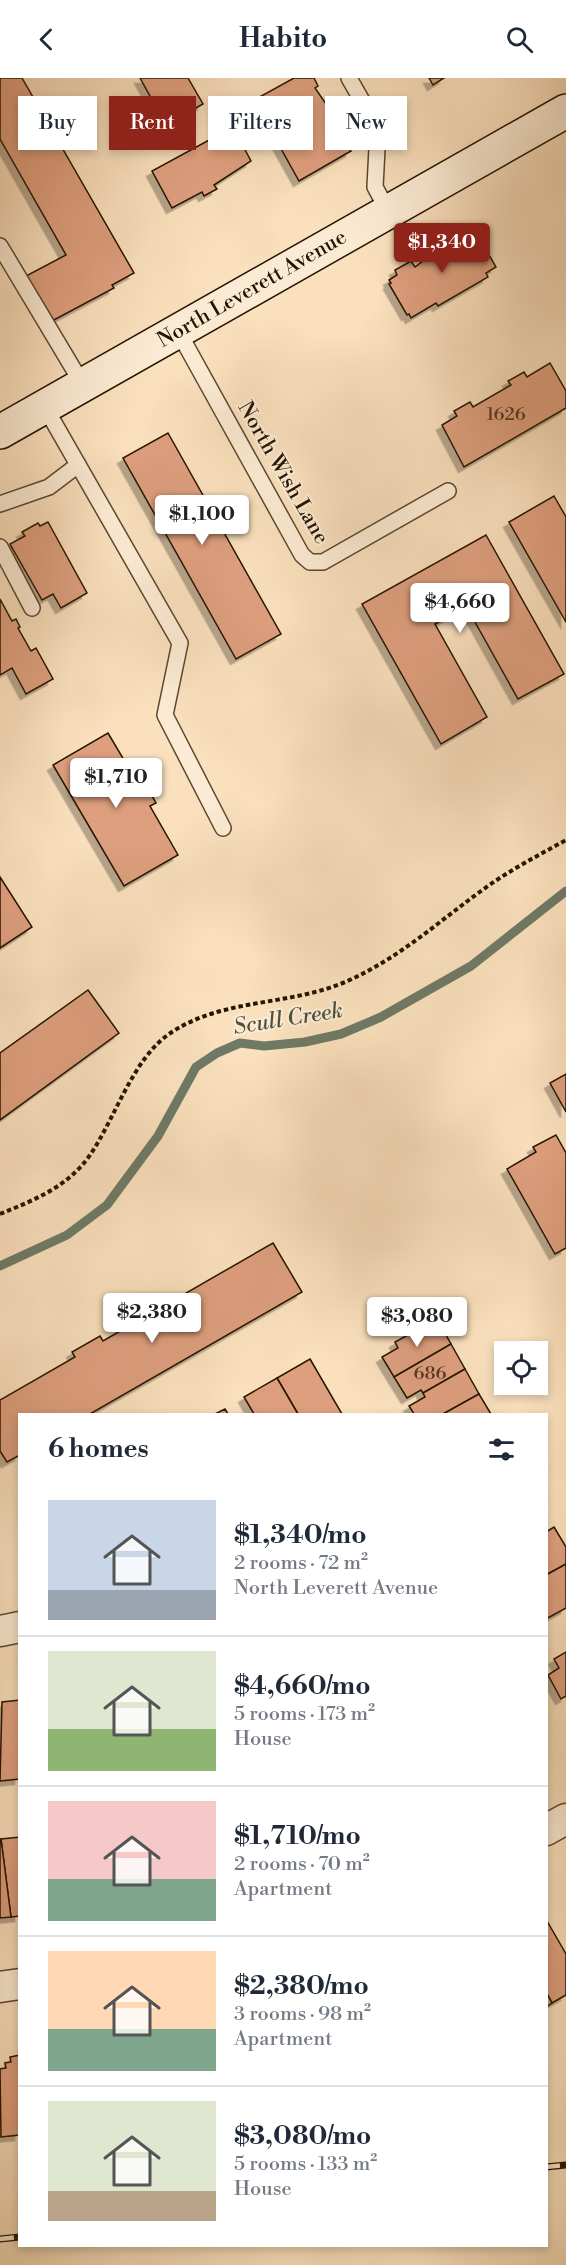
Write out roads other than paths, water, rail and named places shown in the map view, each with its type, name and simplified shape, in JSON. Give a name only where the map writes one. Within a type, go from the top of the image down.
[{"type":"street","name":"North Leverett Avenue","points":[[0,432],[566,111]]},
{"type":"street","points":[[0,1631],[18,1627]]},
{"type":"street","points":[[0,1987],[18,1984]]},
{"type":"lane","points":[[350,78],[378,129],[375,187],[388,211]]},
{"type":"lane","points":[[0,246],[83,386]]},
{"type":"lane","name":"North Wish Lane","points":[[178,331],[302,555],[310,562],[323,562],[448,491]]},
{"type":"lane","points":[[45,407],[180,643],[165,715],[223,828]]},
{"type":"lane","points":[[0,504],[49,487],[78,465]]},
{"type":"lane","points":[[0,547],[32,608]]},
{"type":"waterway","name":"Scull Creek","points":[[0,1266],[67,1235],[107,1205],[158,1136],[196,1067],[217,1053],[240,1043],[264,1046],[305,1042],[341,1034],[381,1017],[471,966],[566,891]]},
{"type":"railway","points":[[548,2167],[566,2165]]},
{"type":"railway","points":[[0,2239],[18,2237]]}]
